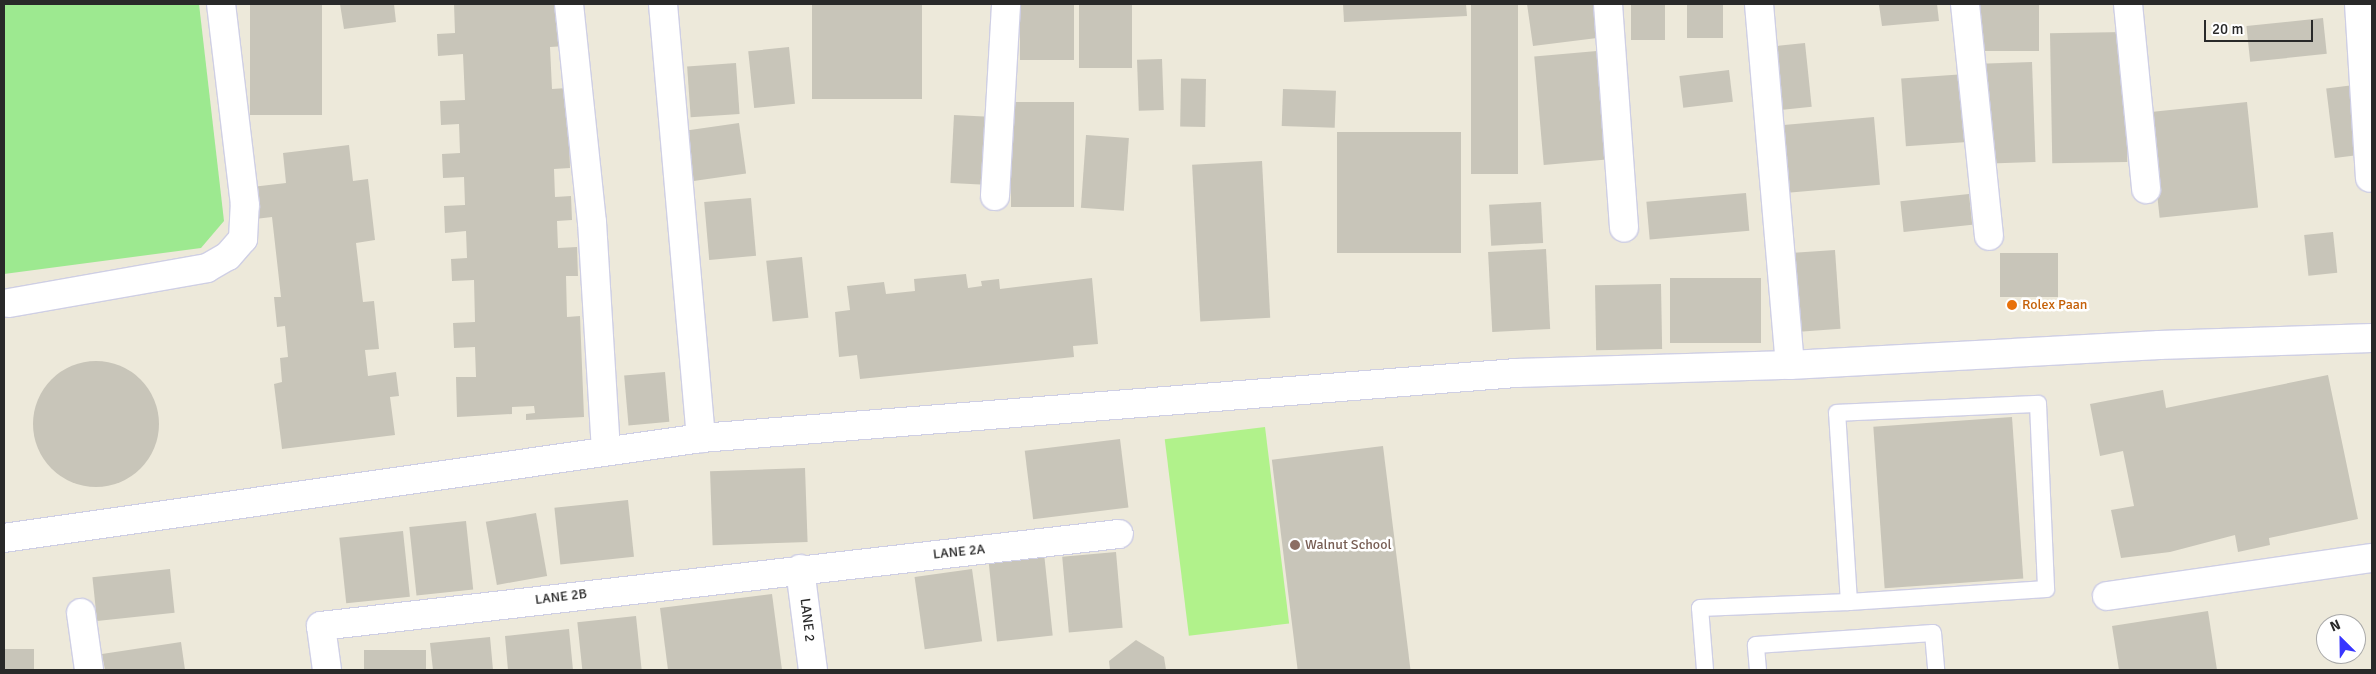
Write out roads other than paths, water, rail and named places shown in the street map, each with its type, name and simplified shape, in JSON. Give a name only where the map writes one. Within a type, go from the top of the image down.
[{"type":"street","points":[[9,303],[207,268],[228,256],[243,239],[245,205],[221,4]]},
{"type":"street","points":[[569,4],[592,222],[606,451]]},
{"type":"street","points":[[663,4],[701,438]]},
{"type":"street","points":[[995,196],[1006,4]]},
{"type":"street","points":[[1608,4],[1624,227]]},
{"type":"street","points":[[1759,4],[1790,365]]},
{"type":"street","points":[[1965,4],[1989,236]]},
{"type":"street","points":[[2128,4],[2146,189]]},
{"type":"street","points":[[2359,4],[2370,178]]},
{"type":"street","points":[[4,538],[701,438],[1516,373],[1790,365],[2159,345],[2372,338]]},
{"type":"street","name":"LANE 2A","points":[[800,569],[1119,534]]},
{"type":"street","points":[[2107,596],[2372,558]]},
{"type":"street","name":"LANE 2B","points":[[327,670],[321,626],[800,569]]},
{"type":"street","name":"LANE 2","points":[[800,569],[813,670]]},
{"type":"street","points":[[81,613],[89,670]]},
{"type":"lane","points":[[1704,670],[1700,608],[1849,602],[2046,589],[2038,404],[1836,413],[1849,602]]},
{"type":"lane","points":[[1758,670],[1756,645],[1933,633],[1936,670]]},
{"type":"place","name":"Rolex Paan","points":[[2012,305]]},
{"type":"place","name":"Walnut School","points":[[1295,545]]}]
